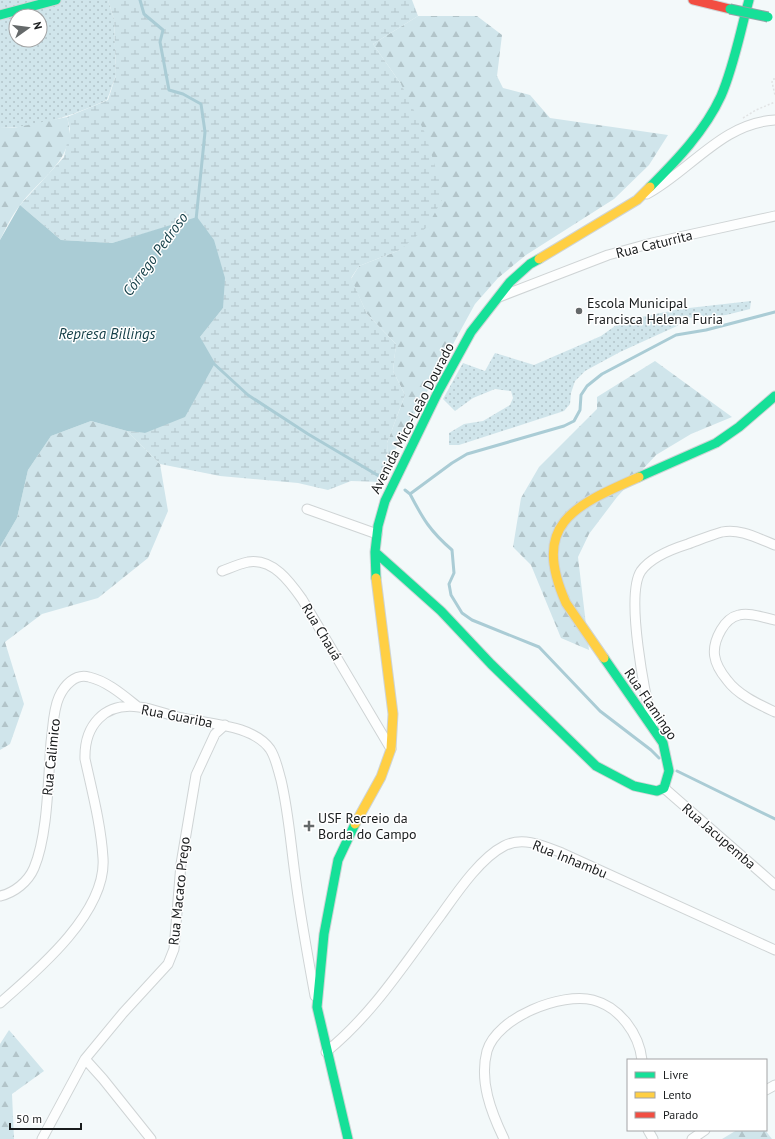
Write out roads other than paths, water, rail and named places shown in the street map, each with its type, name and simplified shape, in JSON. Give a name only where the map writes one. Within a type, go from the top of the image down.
[{"type":"main road","points":[[0,15],[56,0]]},
{"type":"main road","points":[[693,0],[771,18]]},
{"type":"main road","name":"Avenida Mico-Leão Dourado","points":[[348,1139],[326,1052],[317,1007],[324,934],[338,860],[348,836],[381,777],[391,749],[393,714],[378,599],[375,552],[381,514],[389,491],[435,399],[471,332],[497,297],[519,273],[558,246],[636,200],[673,164],[707,121],[720,98],[733,62],[749,0]]},
{"type":"main road","name":"Rua Flamingo","points":[[664,788],[669,776],[663,743],[566,603],[555,580],[552,560],[553,544],[558,529],[566,516],[578,507],[609,491],[682,461],[716,443],[761,409],[775,396]]},
{"type":"main road","points":[[375,552],[441,611],[491,664],[596,766],[634,786],[657,790],[664,788]]},
{"type":"street","points":[[636,200],[657,188],[731,133],[759,123],[775,120]]},
{"type":"street","name":"Rua Caturrita","points":[[497,297],[608,255],[652,243],[775,216]]},
{"type":"street","points":[[519,273],[527,279],[537,282]]},
{"type":"street","points":[[307,509],[377,534]]},
{"type":"street","points":[[655,730],[646,695],[638,645],[635,599],[636,580],[641,571],[650,562],[662,554],[723,532],[745,534],[775,545]]},
{"type":"street","name":"Rua Chauá","points":[[222,571],[249,562],[261,563],[277,570],[290,582],[391,749]]},
{"type":"street","points":[[775,620],[755,615],[740,614],[732,617],[725,623],[714,641],[714,648],[717,666],[727,681],[756,703],[775,712]]},
{"type":"street","name":"Rua Calimico","points":[[0,896],[8,894],[22,885],[34,870],[42,846],[53,725],[58,698],[65,687],[72,680],[82,676],[89,677],[107,685],[138,707]]},
{"type":"street","name":"Rua Guariba","points":[[0,1003],[40,967],[80,923],[94,898],[101,878],[103,860],[85,759],[84,745],[90,729],[98,718],[108,711],[119,708],[138,707],[184,719],[225,725],[259,739],[270,749],[276,762],[286,802],[296,882],[317,1007]]},
{"type":"street","name":"Rua Macaco Prego","points":[[42,1139],[85,1059],[123,1013],[168,964],[174,949],[181,864],[196,775],[216,734],[225,725]]},
{"type":"street","name":"Rua Jacupemba","points":[[664,788],[775,885]]},
{"type":"street","name":"Rua Inhambu","points":[[326,1052],[348,1034],[370,1010],[464,883],[490,856],[504,846],[516,842],[543,846],[562,853],[775,950]]},
{"type":"street","points":[[504,1139],[493,1115],[486,1085],[486,1059],[488,1049],[495,1038],[516,1018],[536,1009],[563,1000],[580,998],[594,1000],[607,1006],[621,1016],[633,1031],[641,1049],[642,1059]]},
{"type":"street","points":[[85,1059],[151,1139]]},
{"type":"street","points":[[692,1139],[704,1131]]},
{"type":"water","name":"Represa Billings","points":[[20,205],[61,240],[112,243],[197,217],[214,240],[225,278],[223,308],[200,337],[215,363],[185,417],[145,433],[127,431],[91,421],[51,436],[28,470],[17,518],[0,547],[0,240]]},
{"type":"waterway","name":"Córrego Pedroso","points":[[140,0],[144,14],[163,30],[160,42],[169,90],[183,94],[201,104],[205,132],[196,220]]},
{"type":"waterway","points":[[410,494],[452,463],[467,454],[564,426],[574,421],[580,410],[581,395],[587,386],[602,374],[676,335],[706,330],[775,312]]},
{"type":"waterway","points":[[212,362],[248,395],[308,434],[384,479]]},
{"type":"waterway","points":[[405,490],[410,494],[432,531],[452,550],[454,573],[449,584],[451,595],[462,613],[472,620],[539,647],[600,711],[651,750],[659,758]]},
{"type":"waterway","points":[[677,771],[775,819]]},
{"type":"place","name":"Escola Municipal Francisca Helena Furia","points":[[579,311]]},
{"type":"place","name":"USF Recreio da Borda do Campo","points":[[309,826]]}]
